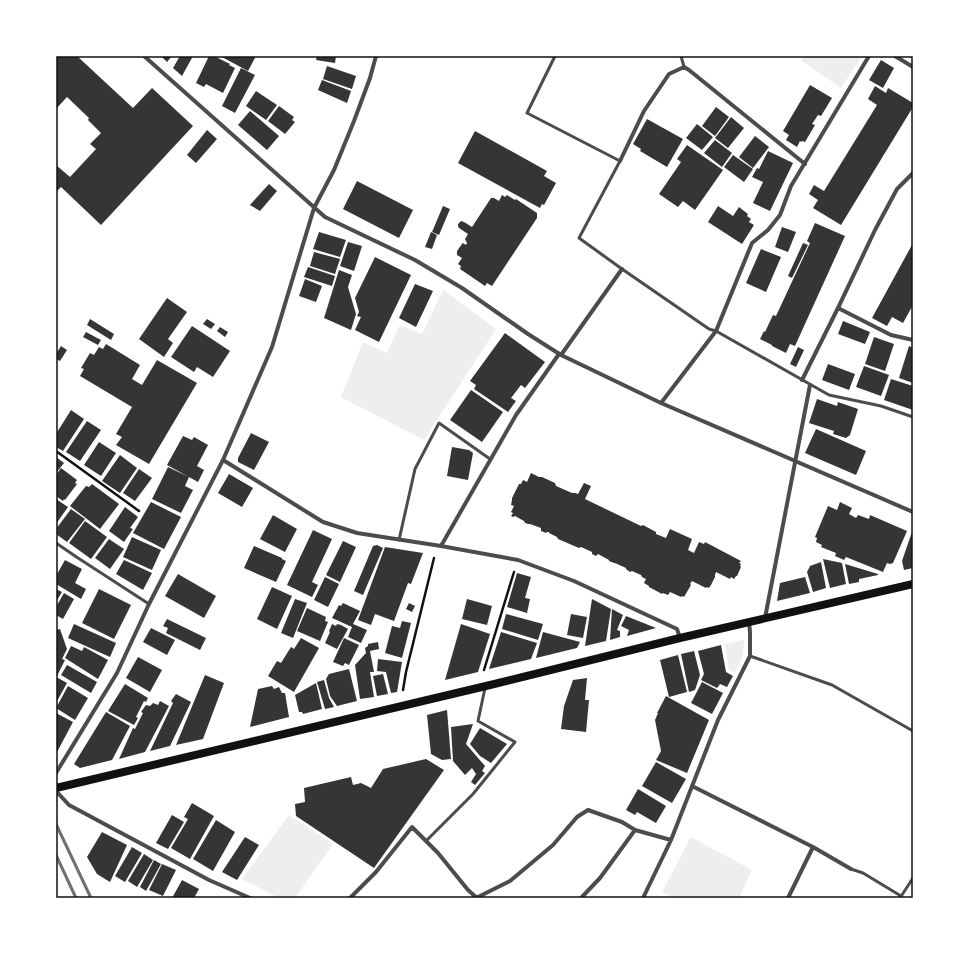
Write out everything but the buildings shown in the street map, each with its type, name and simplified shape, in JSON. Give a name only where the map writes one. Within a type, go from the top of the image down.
[{"type":"main road","points":[[56,789],[680,638],[913,584]]},
{"type":"street","points":[[144,56],[325,217],[415,260],[462,288],[560,355],[661,403],[913,512]]},
{"type":"street","points":[[56,773],[116,672],[223,460],[272,347],[314,208],[334,170],[354,121],[370,78],[376,56]]},
{"type":"street","points":[[661,403],[716,331],[752,243],[768,230],[780,215],[791,186],[869,56]]},
{"type":"street","points":[[895,56],[913,67]]},
{"type":"street","points":[[620,161],[644,111],[669,74],[684,67],[805,164]]},
{"type":"street","points":[[802,380],[875,230],[897,189],[913,173]]},
{"type":"street","points":[[439,546],[516,415],[622,269]]},
{"type":"street","points":[[838,308],[892,335],[913,340]]},
{"type":"street","points":[[765,618],[810,385]]},
{"type":"street","points":[[223,460],[323,522],[357,533],[518,560],[574,581],[676,629],[680,638]]},
{"type":"street","points":[[643,898],[671,840],[718,720],[750,656],[749,622]]},
{"type":"street","points":[[692,786],[813,847],[851,869]]},
{"type":"street","points":[[56,789],[69,805],[209,880],[250,898]]},
{"type":"street","points":[[350,898],[376,872],[412,827],[438,853],[468,890],[477,898],[510,881],[553,845],[577,817],[588,810],[622,822],[635,830],[671,840]]},
{"type":"street","points":[[581,898],[600,878],[635,830]]},
{"type":"street","points":[[788,898],[813,847]]},
{"type":"lane","points":[[555,56],[527,113],[620,161],[579,238],[709,329],[716,331],[810,385],[829,395],[881,406],[913,417]]},
{"type":"lane","points":[[681,56],[684,67]]},
{"type":"lane","points":[[399,540],[414,469],[439,424],[490,459]]},
{"type":"lane","points":[[56,543],[149,604]]},
{"type":"lane","points":[[750,656],[832,685],[913,731]]},
{"type":"lane","points":[[426,841],[473,794],[515,742],[478,721],[486,686]]},
{"type":"lane","points":[[851,869],[863,873],[900,897],[913,878]]},
{"type":"path","points":[[56,451],[139,511]]},
{"type":"path","points":[[400,706],[406,672],[439,546]]},
{"type":"path","points":[[483,676],[518,560]]},
{"type":"shaded area","points":[[804,56],[862,56],[841,88],[801,60]]},
{"type":"shaded area","points":[[443,290],[496,329],[424,440],[341,397],[363,342],[387,353],[400,325],[422,334]]},
{"type":"shaded area","points":[[744,640],[743,655],[735,673],[729,670],[725,644]]},
{"type":"shaded area","points":[[289,815],[333,844],[295,898],[279,898],[242,879]]},
{"type":"shaded area","points":[[691,837],[752,870],[739,898],[674,898],[662,892]]},
{"type":"railway","points":[[56,824],[91,898]]},
{"type":"railway","points":[[56,855],[76,898]]}]
